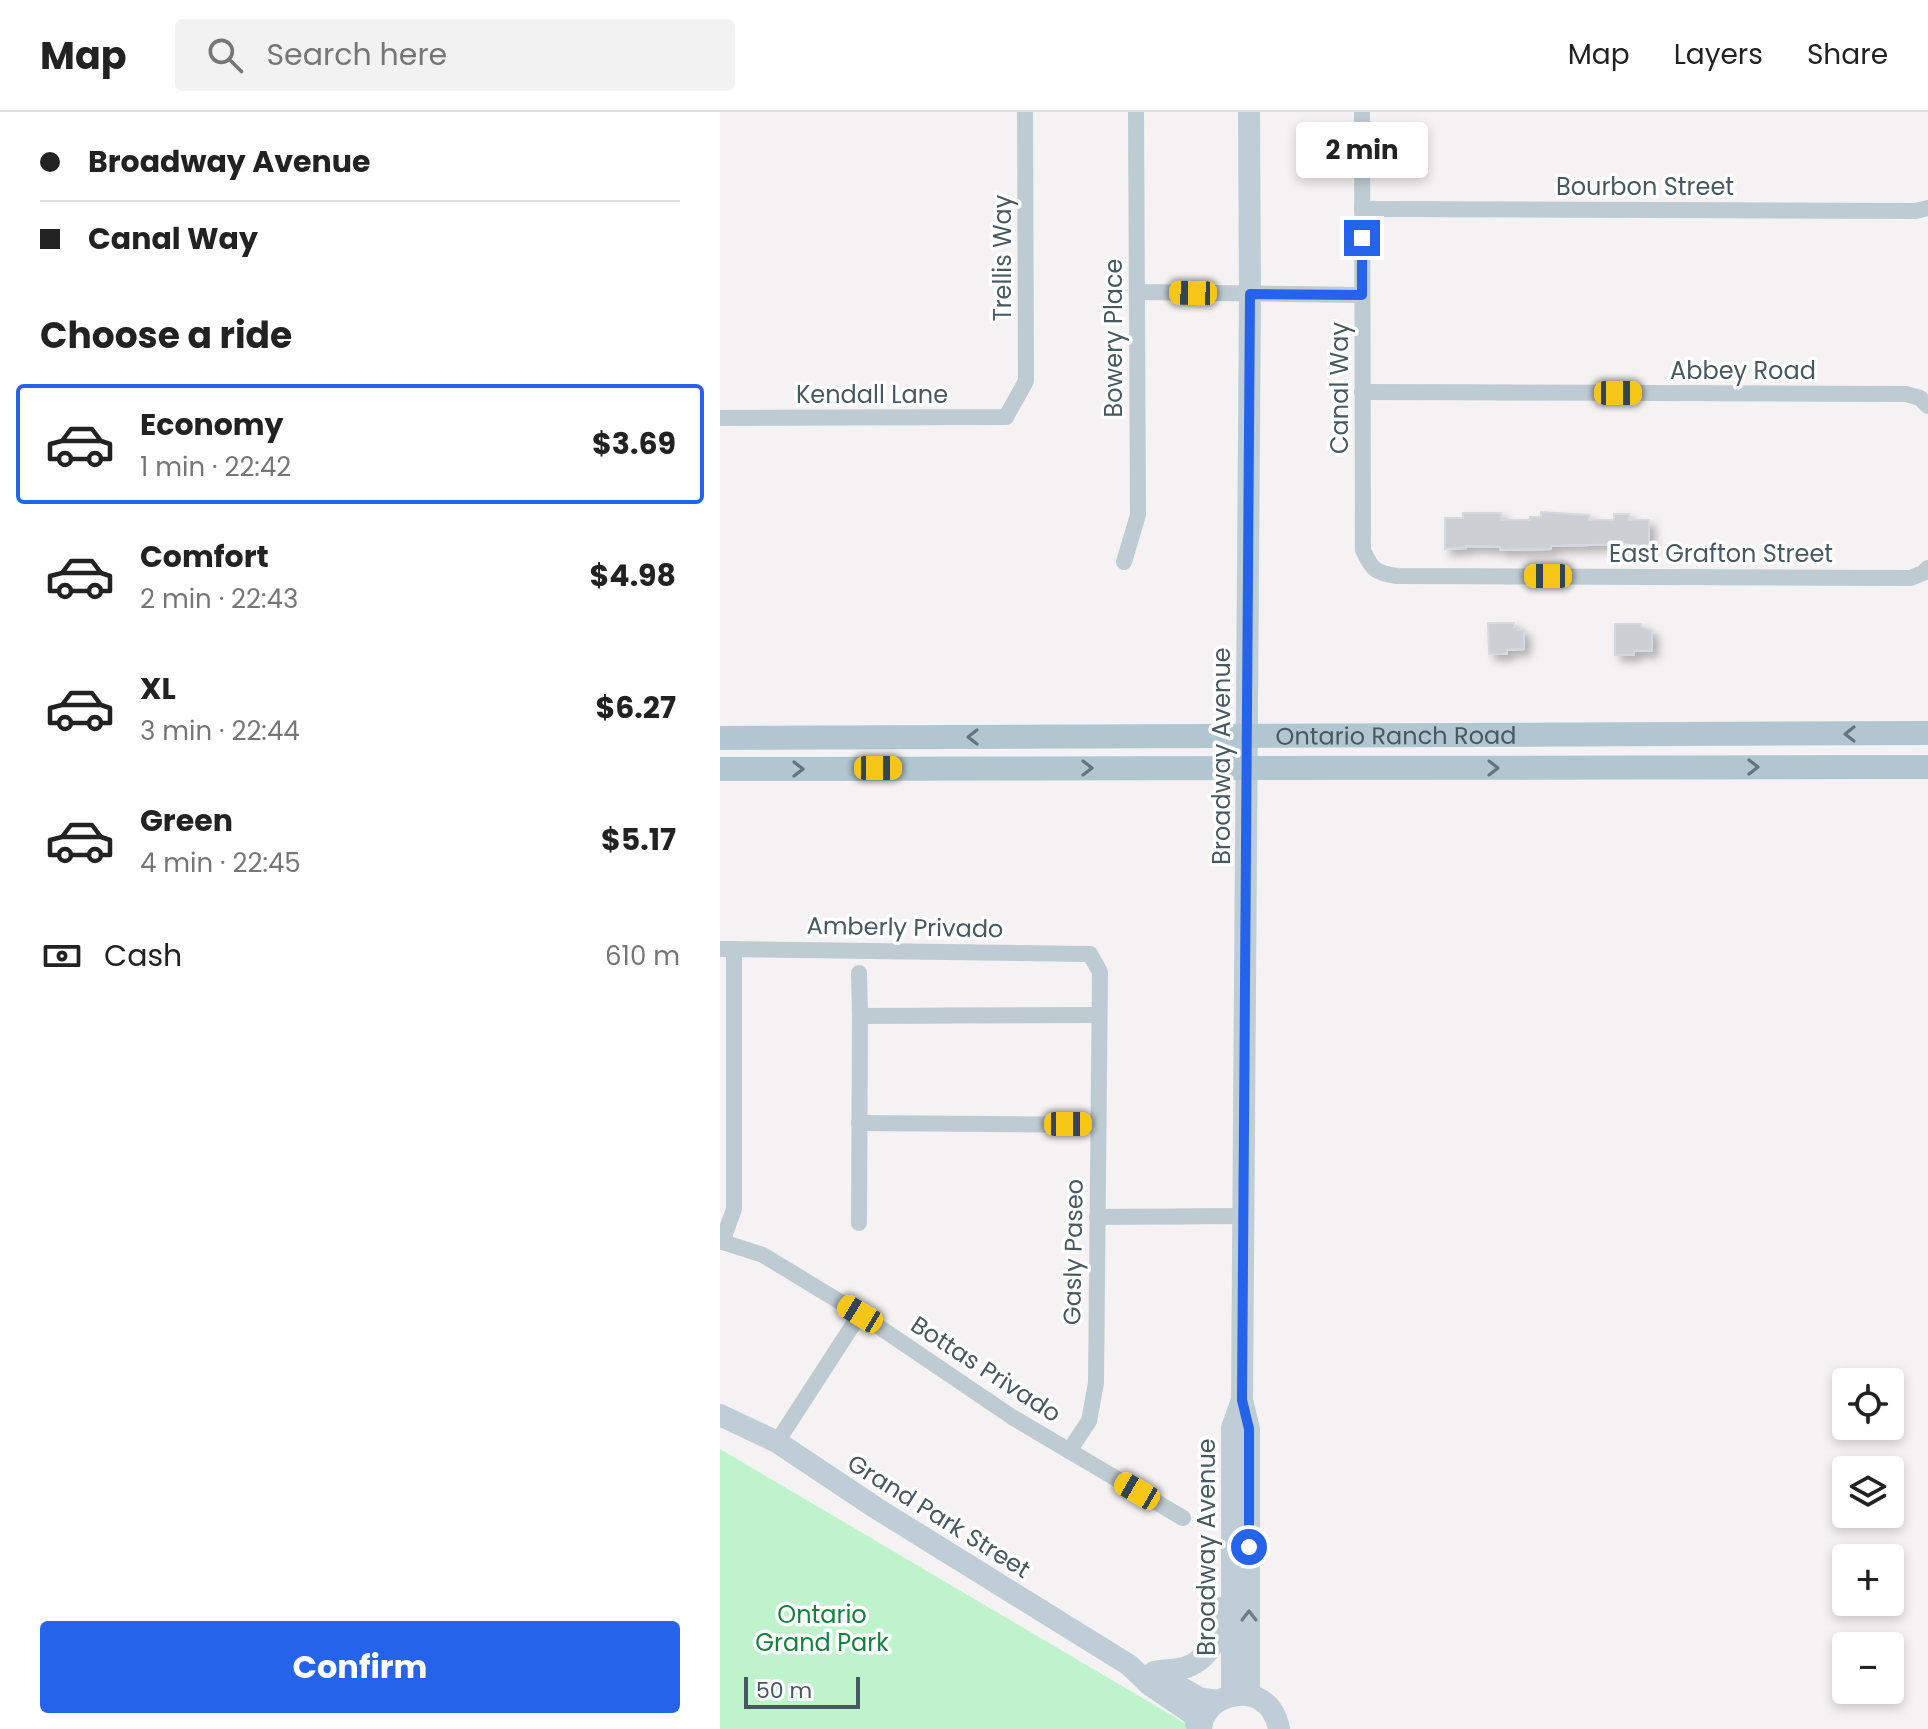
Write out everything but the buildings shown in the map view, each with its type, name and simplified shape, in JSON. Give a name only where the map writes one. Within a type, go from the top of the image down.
[{"type":"main road","name":"Ontario Ranch Road","points":[[720,738],[1928,733]]},
{"type":"main road","points":[[1247,768],[1252,759],[1267,753],[1457,751],[1472,746],[1488,735]]},
{"type":"main road","points":[[995,768],[1022,752],[1235,750],[1247,736]]},
{"type":"main road","name":"Ontario Ranch Road","points":[[720,769],[1928,767]]},
{"type":"street","name":"Trellis Way","points":[[1015,401],[1026,381],[1025,112]]},
{"type":"street","name":"Bowery Place","points":[[1124,562],[1138,515],[1136,112]]},
{"type":"street","name":"Broadway Avenue","points":[[1233,1697],[1249,1429],[1242,1400],[1249,112]]},
{"type":"street","name":"Canal Way","points":[[1362,112],[1363,550],[1370,566]]},
{"type":"street","name":"Bourbon Street","points":[[1362,209],[1915,211],[1928,208]]},
{"type":"street","points":[[1137,292],[1362,295]]},
{"type":"street","name":"Abbey Road","points":[[1362,392],[1906,394],[1920,398],[1928,406]]},
{"type":"street","name":"Kendall Lane","points":[[720,418],[1006,417],[1015,401]]},
{"type":"street","name":"East Grafton Street","points":[[1370,566],[1382,574],[1459,576],[1910,578],[1928,568]]},
{"type":"street","points":[[721,1242],[734,1209],[727,949]]},
{"type":"street","name":"Amberly Privado","points":[[727,949],[1090,954]]},
{"type":"street","name":"Gasly Paseo","points":[[1069,1451],[1089,1421],[1096,1383],[1100,972],[1090,954]]},
{"type":"street","points":[[859,973],[859,1223]]},
{"type":"street","points":[[860,1016],[1099,1015]]},
{"type":"street","points":[[859,1123],[1098,1125]]},
{"type":"street","points":[[1097,1217],[1244,1216]]},
{"type":"street","name":"Bottas Privado","points":[[721,1242],[763,1255],[860,1314],[1012,1417],[1183,1518]]},
{"type":"street","points":[[777,1442],[860,1314]]},
{"type":"street","name":"Broadway Avenue","points":[[1233,1697],[1232,1428],[1242,1400]]},
{"type":"street","name":"Grand Park Street","points":[[720,1415],[777,1442],[876,1508],[1129,1665],[1150,1685],[1194,1715],[1200,1729]]},
{"type":"street","points":[[1154,1672],[1188,1667],[1205,1655],[1215,1641],[1221,1623],[1221,1480],[1232,1428]]},
{"type":"street","name":"Grand Park Street","points":[[1129,1665],[1154,1672],[1199,1698],[1233,1697]]},
{"type":"street","points":[[1200,1729],[1205,1715],[1233,1697],[1263,1702],[1272,1710],[1279,1729]]},
{"type":"green space","name":"Ontario Grand Park","points":[[720,1449],[1195,1729],[720,1729]]},
{"type":"route","points":[[1249,1547],[1249,1429],[1242,1400],[1250,294],[1362,295],[1362,238]]}]
